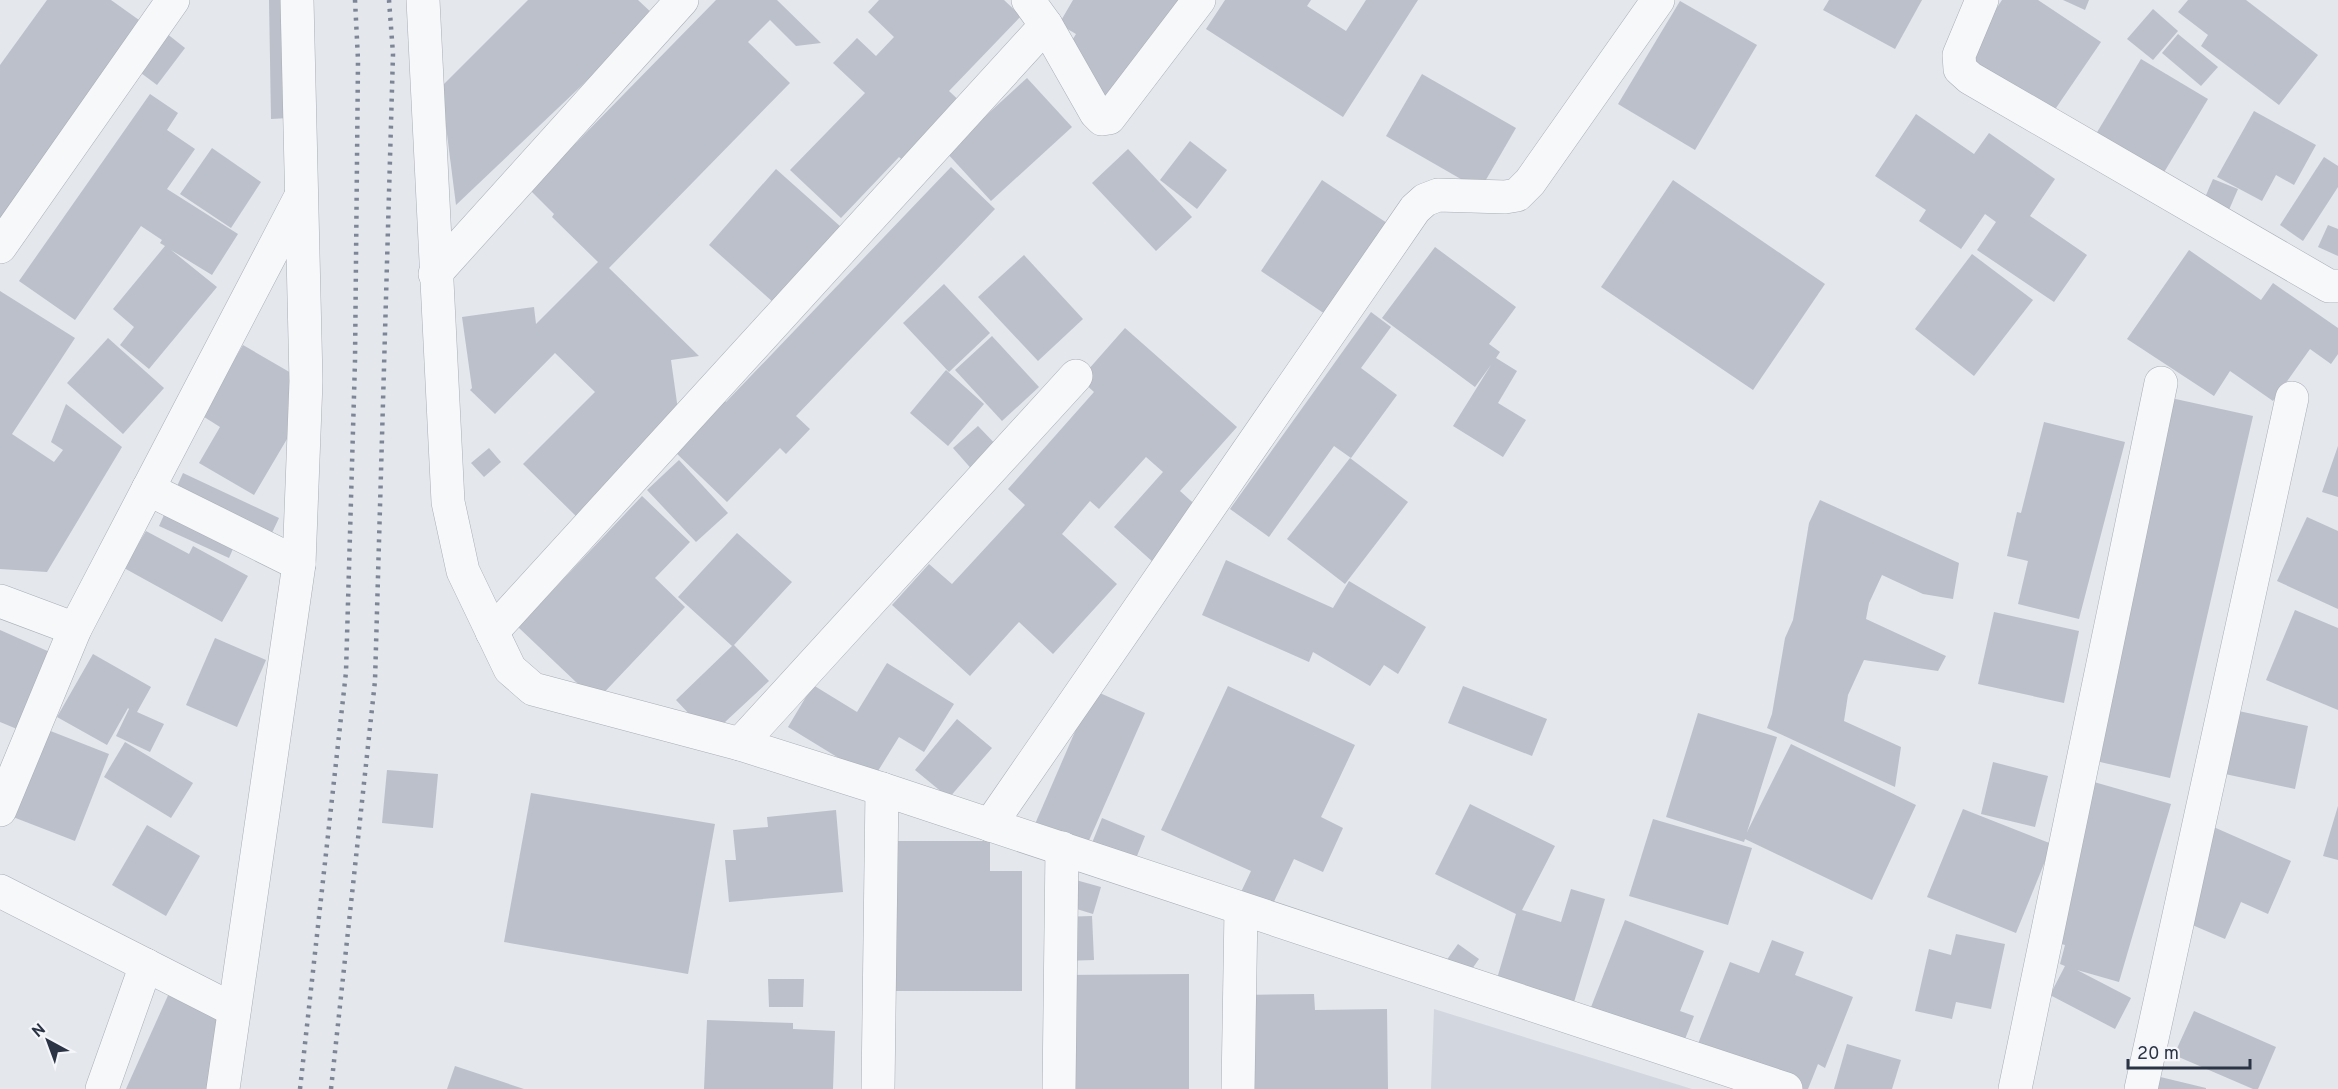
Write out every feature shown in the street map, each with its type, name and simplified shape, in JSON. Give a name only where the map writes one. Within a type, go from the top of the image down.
[{"type":"street","points":[[0,247],[173,0]]},
{"type":"street","points":[[224,1089],[299,564],[306,381],[297,0]]},
{"type":"street","points":[[423,0],[448,502],[463,571],[510,669],[533,688],[740,744],[882,789],[1786,1089]]},
{"type":"street","points":[[435,274],[682,0]]},
{"type":"street","points":[[492,632],[1037,13],[1096,113],[1102,119],[1109,118],[1199,0]]},
{"type":"street","points":[[990,825],[1415,209],[1425,200],[1438,195],[1505,197],[1517,195],[1530,182],[1658,0]]},
{"type":"street","points":[[1982,0],[1959,55],[1960,69],[1970,78],[2329,286],[2338,286]]},
{"type":"street","points":[[0,810],[75,629],[302,194]]},
{"type":"street","points":[[740,744],[1076,376]]},
{"type":"street","points":[[2015,1089],[2161,383]]},
{"type":"street","points":[[2141,1089],[2292,398]]},
{"type":"street","points":[[148,489],[299,564]]},
{"type":"street","points":[[0,601],[75,629]]},
{"type":"street","points":[[878,1089],[882,789]]},
{"type":"street","points":[[1059,1089],[1062,848]]},
{"type":"street","points":[[0,891],[234,1010]]},
{"type":"street","points":[[1238,1089],[1241,909]]},
{"type":"street","points":[[102,1089],[146,965]]},
{"type":"shaded area","points":[[1434,1009],[1692,1089],[1431,1089]]},
{"type":"building","points":[[47,0],[111,0],[146,25],[0,224],[0,65]]},
{"type":"building","points":[[269,0],[303,0],[289,118],[271,119]]},
{"type":"building","points":[[528,0],[638,0],[655,16],[456,205],[441,87]]},
{"type":"building","points":[[716,0],[777,0],[821,43],[796,46],[770,20],[748,42],[790,83],[609,268],[699,356],[671,360],[679,417],[579,519],[523,464],[595,392],[555,353],[495,414],[470,390],[472,388],[462,317],[534,307],[536,324],[598,262],[552,217],[554,214],[530,190]]},
{"type":"building","points":[[879,0],[1004,0],[1021,16],[949,91],[966,107],[909,166],[899,157],[841,218],[790,170],[865,93],[833,63],[857,38],[876,56],[894,37],[868,12]]},
{"type":"building","points":[[1073,0],[1186,0],[1120,111],[1053,71],[1076,34],[1059,24]]},
{"type":"building","points":[[1225,0],[1311,0],[1307,6],[1346,31],[1366,0],[1418,0],[1343,117],[1206,29]]},
{"type":"building","points":[[1829,0],[1922,0],[1895,49],[1823,10]]},
{"type":"building","points":[[2002,0],[2038,0],[2101,42],[2041,130],[1954,72]]},
{"type":"building","points":[[2063,0],[2089,0],[2085,10]]},
{"type":"building","points":[[2188,0],[2246,0],[2318,55],[2279,105],[2201,46],[2208,35],[2178,12]]},
{"type":"building","points":[[1680,1],[1757,45],[1695,150],[1618,104]]},
{"type":"building","points":[[2153,9],[2178,31],[2153,60],[2127,39]]},
{"type":"building","points":[[166,33],[185,48],[157,85],[137,70]]},
{"type":"building","points":[[2178,34],[2218,67],[2201,86],[2162,53]]},
{"type":"building","points":[[2141,59],[2208,99],[2160,179],[2093,139]]},
{"type":"building","points":[[1422,74],[1516,128],[1480,190],[1386,136]]},
{"type":"building","points":[[1027,78],[1072,127],[991,201],[946,152]]},
{"type":"building","points":[[150,94],[178,113],[167,130],[195,149],[167,189],[238,234],[212,275],[171,250],[217,287],[149,369],[120,345],[134,327],[113,309],[165,246],[160,243],[162,240],[141,226],[75,320],[19,281]]},
{"type":"building","points":[[2254,111],[2316,145],[2294,185],[2276,175],[2262,201],[2217,177]]},
{"type":"building","points":[[1916,114],[1974,154],[1989,133],[2055,179],[2030,216],[2087,255],[2054,302],[1977,250],[1996,222],[1985,214],[1961,249],[1919,221],[1926,210],[1875,176]]},
{"type":"building","points":[[1190,141],[1227,170],[1197,209],[1160,180]]},
{"type":"building","points":[[212,148],[261,182],[231,228],[180,194]]},
{"type":"building","points":[[1128,149],[1192,217],[1156,251],[1092,183]]},
{"type":"building","points":[[2324,157],[2338,166],[2338,187],[2303,241],[2280,225]]},
{"type":"building","points":[[951,167],[995,209],[796,416],[810,429],[786,454],[780,448],[727,502],[673,450],[722,398],[726,402]]},
{"type":"building","points":[[776,169],[841,227],[774,303],[709,245]]},
{"type":"building","points":[[2213,179],[2238,189],[2228,212],[2203,202]]},
{"type":"building","points":[[1322,180],[1387,223],[1325,314],[1261,271]]},
{"type":"building","points":[[1673,180],[1825,284],[1753,390],[1601,287]]},
{"type":"building","points":[[2328,225],[2338,229],[2338,256],[2318,247]]},
{"type":"building","points":[[1435,247],[1516,307],[1489,344],[1500,352],[1496,358],[1517,371],[1498,403],[1526,420],[1503,457],[1453,426],[1491,365],[1475,387],[1382,318]]},
{"type":"building","points":[[2189,250],[2261,300],[2273,283],[2338,328],[2338,354],[2331,364],[2310,349],[2273,401],[2230,371],[2214,396],[2127,339]]},
{"type":"building","points":[[1972,254],[2033,300],[1974,376],[1915,329]]},
{"type":"building","points":[[1024,255],[1083,319],[1038,361],[978,297]]},
{"type":"building","points":[[944,284],[990,333],[949,372],[903,323]]},
{"type":"building","points":[[0,291],[75,338],[12,434],[54,462],[63,450],[51,442],[66,404],[122,447],[47,572],[0,569]]},
{"type":"building","points":[[1371,312],[1391,327],[1361,368],[1397,395],[1351,458],[1334,446],[1269,537],[1230,509]]},
{"type":"building","points":[[1125,328],[1237,427],[1180,491],[1211,519],[1164,572],[1114,527],[1163,472],[1146,457],[1099,509],[1090,501],[1062,534],[1117,584],[1053,654],[1019,622],[970,676],[892,605],[929,564],[952,584],[1025,505],[1008,489],[1094,392],[1080,379]]},
{"type":"building","points":[[992,336],[1039,387],[1002,421],[955,370]]},
{"type":"building","points":[[108,338],[164,388],[123,434],[67,383]]},
{"type":"building","points":[[243,345],[317,388],[254,495],[199,463],[220,427],[201,415]]},
{"type":"building","points":[[946,370],[984,404],[948,446],[910,413]]},
{"type":"building","points":[[2171,398],[2253,416],[2170,778],[2087,759]]},
{"type":"building","points":[[2044,422],[2125,442],[2079,619],[2018,604],[2028,561],[2007,556],[2017,512],[2021,513]]},
{"type":"building","points":[[978,426],[1001,450],[975,473],[953,448]]},
{"type":"building","points":[[2338,446],[2338,497],[2322,492]]},
{"type":"building","points":[[489,448],[501,462],[484,477],[471,463]]},
{"type":"building","points":[[1350,458],[1408,502],[1345,584],[1287,539]]},
{"type":"building","points":[[679,460],[728,513],[696,542],[647,490]]},
{"type":"building","points":[[183,473],[279,518],[262,554],[236,542],[229,558],[159,526]]},
{"type":"building","points":[[642,496],[690,542],[655,578],[685,607],[596,701],[518,627]]},
{"type":"building","points":[[1820,500],[1959,563],[1953,599],[1923,594],[1882,575],[1869,603],[1866,619],[1946,656],[1938,671],[1864,660],[1848,695],[1844,721],[1901,747],[1895,787],[1767,728],[1772,714],[1785,638],[1793,620],[1809,523]]},
{"type":"building","points":[[2307,517],[2338,531],[2338,609],[2277,581]]},
{"type":"building","points":[[146,531],[189,554],[193,546],[248,576],[222,622],[124,568]]},
{"type":"building","points":[[737,533],[792,582],[734,645],[769,681],[710,736],[676,700],[732,646],[678,597]]},
{"type":"building","points":[[1226,560],[1333,608],[1349,581],[1426,627],[1398,674],[1384,665],[1370,686],[1313,652],[1309,662],[1202,615]]},
{"type":"building","points":[[2295,610],[2338,628],[2338,710],[2266,680]]},
{"type":"building","points":[[1994,612],[2079,631],[2064,703],[1978,684]]},
{"type":"building","points":[[0,630],[52,653],[17,729],[0,722]]},
{"type":"building","points":[[215,638],[266,660],[237,727],[186,705]]},
{"type":"building","points":[[93,654],[151,687],[137,712],[164,724],[150,752],[116,736],[128,708],[107,745],[57,717]]},
{"type":"building","points":[[887,663],[954,704],[924,752],[899,737],[873,779],[788,727],[813,685],[857,712]]},
{"type":"building","points":[[1228,686],[1355,745],[1321,817],[1343,828],[1323,872],[1294,859],[1262,927],[1231,913],[1251,871],[1161,830]]},
{"type":"building","points":[[1463,686],[1547,719],[1532,756],[1448,723]]},
{"type":"building","points":[[1093,690],[1145,713],[1087,845],[1035,824]]},
{"type":"building","points":[[2225,708],[2308,726],[2295,789],[2211,771]]},
{"type":"building","points":[[1698,713],[1777,737],[1747,832],[1791,744],[1916,805],[1872,900],[1745,839],[1744,842],[1666,817]]},
{"type":"building","points":[[957,719],[992,748],[949,798],[915,770]]},
{"type":"building","points":[[48,730],[109,754],[75,841],[13,817]]},
{"type":"building","points":[[125,742],[193,783],[171,818],[104,777]]},
{"type":"building","points":[[1993,762],[2048,776],[2035,827],[1981,814]]},
{"type":"building","points":[[387,770],[438,774],[433,828],[382,823]]},
{"type":"building","points":[[2087,780],[2171,804],[2119,982],[2077,970],[2131,998],[2115,1029],[2050,995],[2065,966],[2060,964],[2065,945],[2040,938]]},
{"type":"building","points":[[531,793],[715,824],[688,974],[504,942]]},
{"type":"building","points":[[1470,804],[1555,846],[1522,910],[1561,922],[1571,889],[1605,899],[1568,1022],[1491,999],[1516,914],[1435,874]]},
{"type":"building","points":[[2338,806],[2338,860],[2323,856]]},
{"type":"building","points":[[1963,809],[2052,844],[2016,933],[1927,897]]},
{"type":"building","points":[[836,810],[843,892],[729,902],[725,860],[736,860],[733,830],[768,827],[767,817]]},
{"type":"building","points":[[1102,818],[1145,836],[1135,861],[1092,843]]},
{"type":"building","points":[[1653,819],[1752,848],[1728,925],[1629,896]]},
{"type":"building","points":[[147,825],[200,856],[166,916],[112,885]]},
{"type":"building","points":[[2209,825],[2291,861],[2268,914],[2241,902],[2225,939],[2169,915]]},
{"type":"building","points":[[874,841],[990,841],[990,871],[1022,871],[1022,991],[874,991]]},
{"type":"building","points":[[1065,877],[1101,887],[1093,914],[1057,903]]},
{"type":"building","points":[[1092,916],[1094,960],[1063,961],[1061,917]]},
{"type":"building","points":[[1625,920],[1704,951],[1680,1011],[1694,1016],[1680,1052],[1586,1020]]},
{"type":"building","points":[[1956,934],[2005,944],[1991,1009],[1956,1002],[1952,1019],[1915,1011],[1929,949],[1951,955]]},
{"type":"building","points":[[1772,940],[1804,952],[1795,975],[1853,997],[1825,1068],[1818,1064],[1808,1089],[1784,1089],[1694,1054],[1730,962],[1759,973]]},
{"type":"building","points":[[1458,944],[1479,959],[1460,986],[1439,971]]},
{"type":"building","points":[[1189,974],[1189,1089],[1062,1089],[1061,975]]},
{"type":"building","points":[[768,979],[804,979],[803,1007],[769,1007]]},
{"type":"building","points":[[170,991],[238,1022],[208,1089],[126,1089]]},
{"type":"building","points":[[1314,994],[1315,1010],[1387,1009],[1388,1089],[1244,1089],[1242,995]]},
{"type":"building","points":[[2194,1011],[2276,1047],[2258,1089],[2253,1089],[2174,1055]]},
{"type":"building","points":[[707,1020],[793,1023],[793,1029],[835,1031],[833,1089],[704,1089]]},
{"type":"building","points":[[1847,1044],[1901,1060],[1892,1089],[1834,1089]]},
{"type":"building","points":[[455,1066],[524,1089],[447,1089]]},
{"type":"building","points":[[2148,1074],[2206,1088],[2206,1089],[2144,1089]]},
{"type":"railway","points":[[300,1089],[346,672],[355,361],[358,60],[355,0]]},
{"type":"railway","points":[[331,1089],[375,681],[393,54],[389,0]]}]
